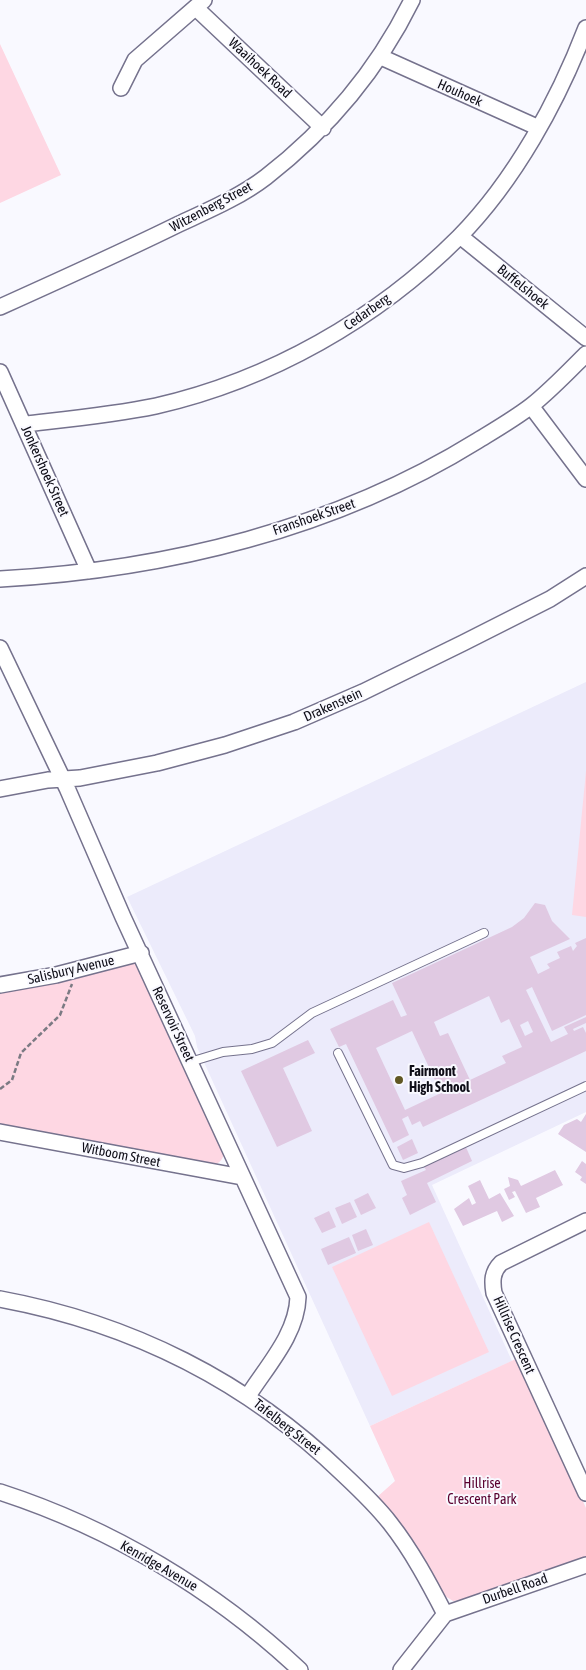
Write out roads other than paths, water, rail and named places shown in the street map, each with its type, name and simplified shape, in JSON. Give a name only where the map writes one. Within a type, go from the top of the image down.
[{"type":"street","name":"Witzenberg Street","points":[[0,307],[129,249],[235,197],[265,177],[323,128],[381,58],[412,0]]},
{"type":"street","points":[[121,88],[135,60],[200,4]]},
{"type":"street","name":"Waaihoek Road","points":[[200,4],[323,128]]},
{"type":"street","name":"Cedarberg","points":[[25,424],[98,416],[157,405],[228,384],[287,360],[357,321],[414,277],[460,236],[498,189],[539,128],[571,66],[586,28]]},
{"type":"street","name":"Houhoek","points":[[381,58],[539,128]]},
{"type":"street","name":"Buffelshoek","points":[[460,236],[586,338]]},
{"type":"street","name":"Franshoek Street","points":[[0,579],[89,571],[221,546],[335,512],[392,487],[451,457],[531,406],[586,354]]},
{"type":"street","name":"Jonkershoek Street","points":[[0,372],[25,424],[89,571]]},
{"type":"street","points":[[531,406],[586,479]]},
{"type":"street","name":"Drakenstein","points":[[0,788],[80,778],[157,763],[225,745],[294,722],[363,692],[550,599],[586,576]]},
{"type":"street","name":"Reservoir Street","points":[[0,648],[61,779],[67,788],[298,1297],[297,1316],[288,1334],[248,1396]]},
{"type":"street","name":"Salisbury Avenue","points":[[0,984],[78,971],[141,953]]},
{"type":"street","name":"Witboom Street","points":[[0,1132],[242,1177]]},
{"type":"street","name":"Hillrise Crescent","points":[[586,1221],[501,1263],[496,1268],[493,1283],[494,1292],[504,1316],[586,1493]]},
{"type":"street","name":"Tafelberg Street","points":[[0,1299],[72,1316],[138,1338],[196,1365],[248,1396],[311,1443],[390,1523],[416,1560],[445,1614]]},
{"type":"street","name":"Kenridge Avenue","points":[[0,1492],[34,1504],[128,1546],[217,1600],[300,1670]]},
{"type":"street","name":"Durbell Road","points":[[445,1614],[586,1565]]},
{"type":"street","points":[[401,1670],[445,1614]]},
{"type":"lane","points":[[190,1062],[223,1052],[252,1049],[272,1043],[312,1013],[484,933]]},
{"type":"lane","points":[[338,1052],[393,1165],[399,1168],[411,1167],[430,1160],[586,1086]]},
{"type":"place","name":"Fairmont High School","points":[[399,1080]]},
{"type":"park label","name":"Hillrise Crescent Park","points":[[482,1492]]}]
